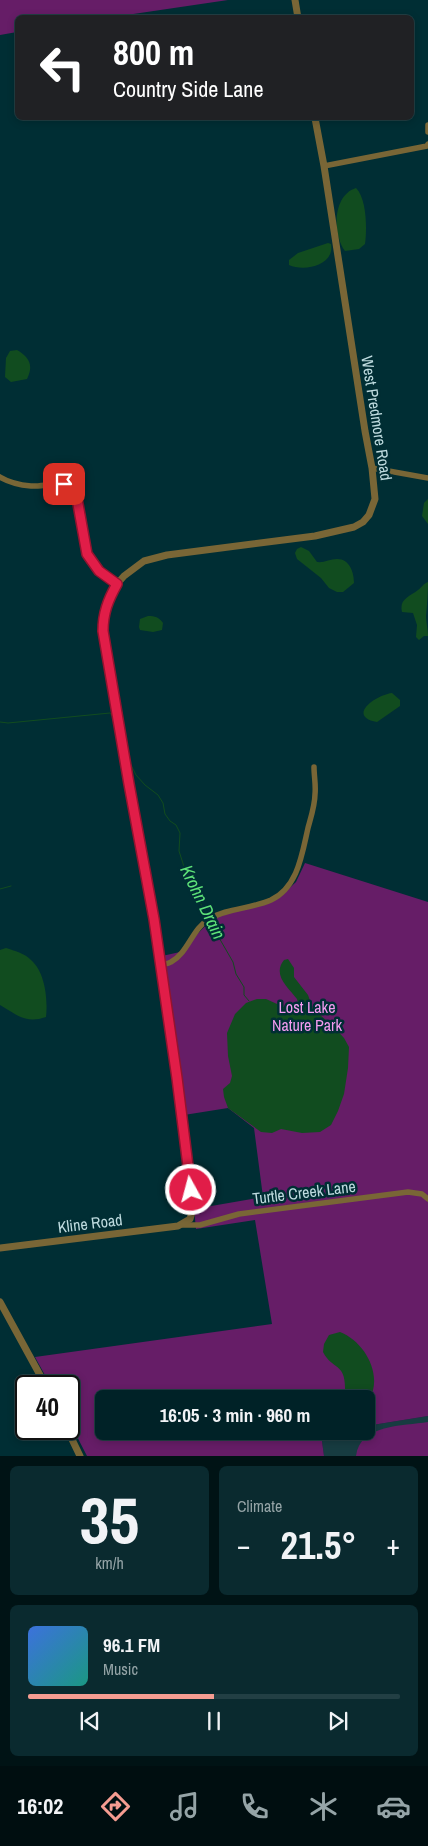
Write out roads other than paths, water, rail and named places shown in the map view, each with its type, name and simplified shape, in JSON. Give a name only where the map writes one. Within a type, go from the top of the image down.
[{"type":"street","points":[[296,0],[298,15]]},
{"type":"street","name":"West Predmore Road","points":[[117,584],[124,576],[144,561],[167,555],[289,540],[354,528],[363,522],[373,505],[372,468],[315,120]]},
{"type":"street","points":[[428,125],[428,132]]},
{"type":"street","points":[[324,166],[427,146],[428,144]]},
{"type":"street","points":[[372,468],[428,478]]},
{"type":"street","points":[[0,477],[15,484],[32,486],[64,484],[71,486],[76,493],[87,554],[99,571],[117,584],[103,615],[103,631],[154,919],[177,1078],[193,1208],[190,1219],[183,1225]]},
{"type":"street","points":[[160,965],[171,962],[181,954],[192,936],[208,919],[262,904],[285,890],[298,869],[305,840],[315,794],[314,767]]},
{"type":"street","name":"Turtle Creek Lane","points":[[183,1225],[200,1226],[239,1214],[408,1192],[422,1194],[428,1199]]},
{"type":"street","name":"Kline Road","points":[[0,1248],[183,1225]]},
{"type":"street","points":[[0,1302],[40,1375]]},
{"type":"street","points":[[72,1440],[80,1456]]},
{"type":"waterway","name":"Krohn Drain","points":[[0,722],[8,723],[110,713],[113,717],[120,758]]},
{"type":"waterway","name":"Krohn Drain","points":[[127,757],[136,775],[158,795],[163,803],[165,814],[176,825],[180,833],[179,851],[187,876],[196,889],[203,910],[208,916]]},
{"type":"waterway","points":[[0,889],[11,886]]},
{"type":"waterway","name":"Krohn Drain","points":[[210,922],[233,962],[236,974],[244,987],[244,995],[249,1001]]},
{"type":"park label","name":"Lost Lake Nature Park","points":[[307,1016]]}]
